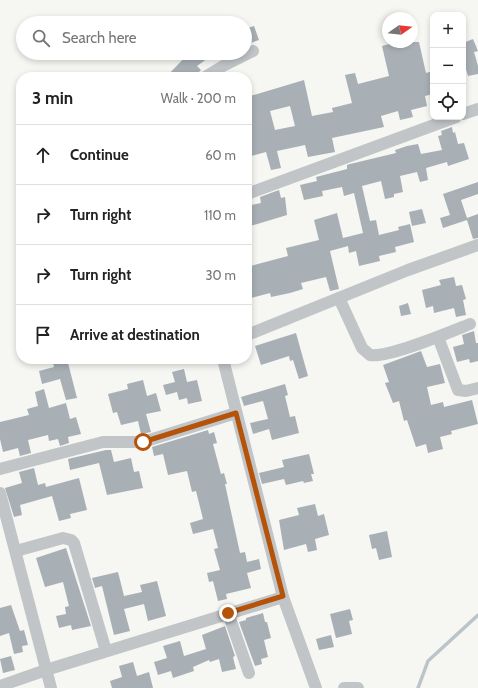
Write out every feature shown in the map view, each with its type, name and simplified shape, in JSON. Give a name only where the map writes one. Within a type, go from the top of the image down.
[{"type":"street","points":[[213,72],[235,60]]},
{"type":"street","points":[[466,113],[478,109]]},
{"type":"street","points":[[252,192],[448,120]]},
{"type":"street","points":[[252,333],[408,270],[478,245]]},
{"type":"street","points":[[339,298],[362,348],[370,355],[382,355],[438,337],[470,324]]},
{"type":"street","points":[[438,337],[458,390],[466,391],[478,388]]},
{"type":"street","points":[[224,364],[283,596],[316,688]]},
{"type":"street","points":[[0,469],[103,442],[143,442],[236,413]]},
{"type":"street","points":[[0,493],[52,688]]},
{"type":"street","points":[[16,551],[63,538],[71,540],[74,543],[91,595],[106,651]]},
{"type":"street","points":[[0,686],[46,670],[283,596]]},
{"type":"street","points":[[228,613],[249,673]]},
{"type":"street","points":[[344,688],[358,688]]},
{"type":"building","points":[[254,26],[259,40],[252,42],[252,27]]},
{"type":"building","points":[[473,39],[478,51],[474,52],[478,66],[478,74],[468,76],[466,69],[466,42]]},
{"type":"building","points":[[419,42],[426,73],[430,72],[430,95],[425,96],[427,106],[411,110],[413,117],[400,120],[398,111],[381,116],[384,127],[332,138],[335,152],[308,157],[305,145],[277,151],[281,168],[271,170],[266,152],[252,156],[252,96],[304,80],[312,116],[333,112],[332,108],[352,103],[345,75],[355,73],[358,84],[389,76],[382,48],[418,48]],"holes":[[[290,106],[295,126],[275,130],[270,111]]]},
{"type":"building","points":[[182,60],[205,60],[197,66],[201,70],[199,72],[171,72]]},
{"type":"building","points":[[452,127],[458,144],[464,143],[469,159],[448,166],[447,162],[426,168],[428,180],[420,182],[417,172],[400,176],[403,192],[394,194],[394,197],[385,199],[381,181],[362,186],[370,221],[376,220],[379,235],[399,230],[398,227],[410,224],[414,242],[395,247],[396,252],[379,256],[380,261],[359,266],[356,251],[349,253],[348,246],[330,251],[339,289],[330,291],[326,277],[301,283],[303,289],[290,293],[271,297],[270,293],[252,298],[252,266],[288,256],[286,248],[319,240],[314,220],[337,213],[343,238],[363,233],[354,193],[344,196],[342,187],[322,191],[323,196],[304,200],[300,185],[317,181],[316,177],[347,169],[347,165],[350,164],[396,153],[395,150],[407,146],[418,144],[421,154],[442,150],[438,136],[442,135],[441,131]]},
{"type":"building","points":[[478,182],[478,194],[461,200],[467,218],[478,214],[478,238],[473,239],[467,220],[443,228],[440,218],[450,215],[443,194]]},
{"type":"building","points":[[279,190],[281,198],[285,197],[287,215],[252,226],[252,205],[261,203],[260,197]]},
{"type":"building","points":[[422,209],[426,223],[412,226],[409,212]]},
{"type":"building","points":[[454,277],[456,286],[462,285],[466,299],[463,300],[466,315],[456,317],[454,308],[434,313],[433,306],[426,308],[422,290],[441,285],[439,280]]},
{"type":"building","points":[[408,303],[411,314],[401,316],[399,306]]},
{"type":"building","points":[[474,331],[476,343],[478,343],[478,361],[470,363],[469,359],[457,362],[453,347],[464,344],[462,335]]},
{"type":"building","points":[[296,333],[308,376],[299,379],[293,360],[290,361],[289,356],[261,365],[255,346]]},
{"type":"building","points":[[421,351],[427,367],[440,364],[445,383],[427,387],[431,405],[443,402],[444,407],[472,400],[478,424],[451,431],[452,434],[440,437],[443,449],[428,453],[426,444],[416,447],[407,420],[404,421],[399,401],[393,403],[385,383],[389,382],[383,365]]},
{"type":"building","points":[[53,364],[68,364],[77,398],[66,400],[60,379],[42,384],[39,371],[54,367]]},
{"type":"building","points":[[184,369],[187,382],[197,380],[202,401],[188,404],[187,398],[179,400],[177,392],[166,395],[163,385],[175,382],[172,372]]},
{"type":"building","points":[[143,380],[147,396],[156,393],[161,411],[146,414],[151,432],[141,434],[138,421],[121,425],[117,412],[113,413],[108,394],[128,389],[127,384]]},
{"type":"building","points":[[285,384],[288,395],[285,396],[290,417],[295,416],[299,433],[272,440],[269,429],[253,434],[250,423],[268,419],[263,401],[244,406],[241,397]]},
{"type":"building","points":[[44,389],[49,408],[66,403],[70,419],[76,417],[81,434],[68,437],[69,443],[60,446],[58,439],[49,441],[48,435],[28,440],[31,453],[20,456],[18,448],[3,452],[0,439],[0,422],[29,415],[27,409],[38,406],[35,392]]},
{"type":"building","points":[[208,430],[209,434],[214,432],[217,443],[213,444],[221,474],[224,473],[227,484],[225,484],[240,553],[245,552],[247,562],[259,559],[261,569],[247,573],[251,588],[226,594],[227,599],[218,601],[213,581],[209,582],[207,573],[220,570],[214,549],[218,548],[213,529],[193,534],[190,523],[203,519],[196,491],[192,492],[187,471],[168,475],[163,454],[154,456],[152,447]]},
{"type":"building","points":[[111,450],[114,462],[131,458],[134,472],[139,471],[143,488],[107,495],[99,463],[70,470],[68,459]]},
{"type":"building","points":[[309,454],[314,474],[311,474],[313,481],[304,483],[303,481],[286,485],[284,479],[262,484],[259,473],[284,467],[282,460]]},
{"type":"building","points":[[34,468],[38,485],[45,483],[46,487],[79,478],[87,510],[70,514],[71,518],[59,521],[52,496],[20,505],[22,515],[14,517],[5,488],[22,483],[19,472]]},
{"type":"building","points":[[315,504],[318,516],[324,514],[329,535],[315,539],[317,550],[308,552],[306,544],[284,550],[279,520],[299,515],[297,508]]},
{"type":"building","points":[[387,531],[392,557],[379,560],[376,548],[372,549],[369,535]]},
{"type":"building","points":[[66,548],[91,626],[72,630],[71,625],[59,628],[56,616],[66,614],[65,607],[69,606],[63,582],[45,587],[36,558]]},
{"type":"building","points":[[118,572],[124,596],[142,592],[140,585],[157,581],[166,616],[148,621],[144,604],[124,609],[130,631],[114,635],[102,586],[95,588],[92,578]]},
{"type":"building","points":[[11,605],[20,631],[24,630],[28,645],[22,646],[23,652],[14,654],[9,633],[0,636],[0,608]]},
{"type":"building","points":[[350,609],[353,620],[349,621],[352,634],[336,638],[330,614]]},
{"type":"building","points":[[263,613],[271,638],[264,640],[268,657],[261,659],[262,664],[255,666],[239,622],[246,620],[246,618]]},
{"type":"building","points":[[225,626],[235,656],[233,657],[236,669],[222,672],[219,659],[210,662],[209,660],[193,667],[194,671],[173,678],[171,671],[158,675],[154,662],[167,658],[163,646],[180,641],[184,656],[206,649],[202,635]]},
{"type":"building","points":[[331,635],[334,647],[319,650],[316,639]]},
{"type":"building","points":[[11,656],[15,670],[3,673],[0,659]]},
{"type":"building","points":[[133,662],[137,676],[149,672],[153,688],[112,688],[110,681],[122,677],[119,666]]},
{"type":"waterway","points":[[418,688],[428,661],[478,615]]},
{"type":"route","points":[[143,442],[236,413],[283,596],[228,613]]}]
